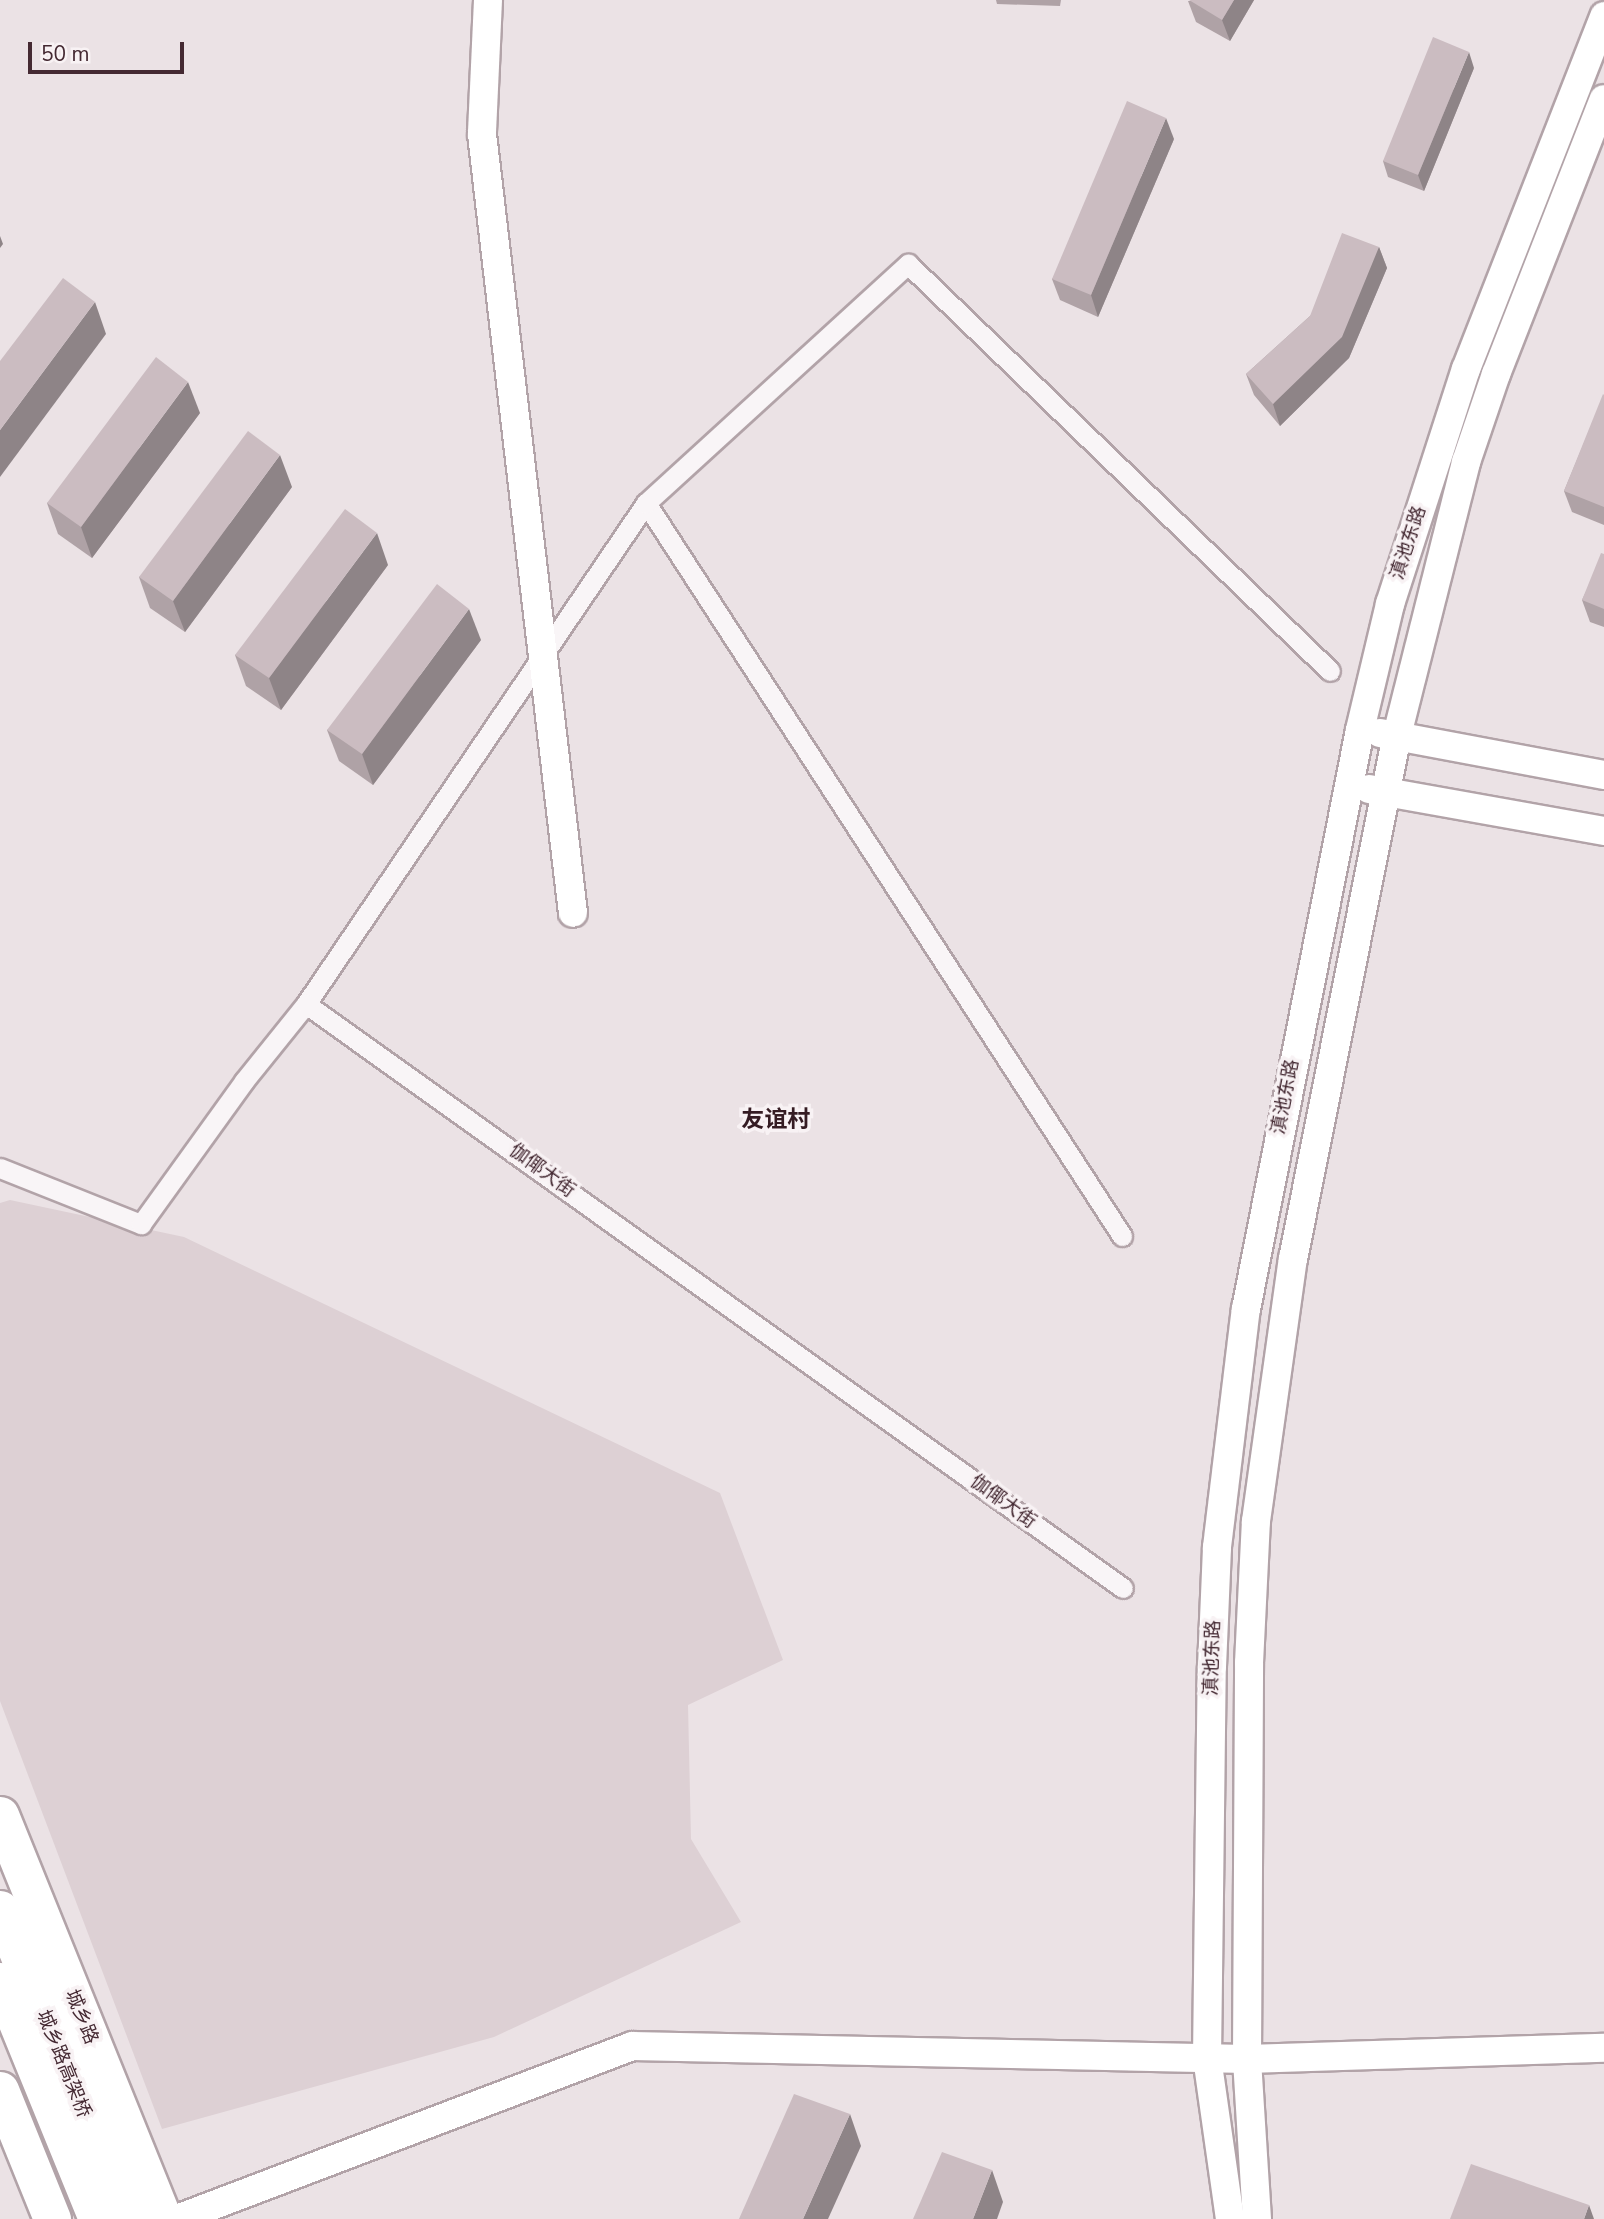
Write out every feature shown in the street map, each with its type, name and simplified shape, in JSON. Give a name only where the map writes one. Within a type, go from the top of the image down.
[{"type":"highway","name":"城乡路","points":[[0,1815],[163,2219]]},
{"type":"highway","name":"城乡路高架桥","points":[[0,1909],[125,2219]]},
{"type":"highway","name":"城乡路高架桥","points":[[0,1981],[97,2219]]},
{"type":"highway","points":[[0,2090],[52,2219]]},
{"type":"street","points":[[488,0],[482,134],[573,913]]},
{"type":"street","name":"滇池东路","points":[[1230,2219],[1207,2057],[1212,1667],[1221,1509],[1246,1309],[1360,730],[1390,604],[1466,369],[1604,16]]},
{"type":"street","name":"滇池东路","points":[[1257,2219],[1247,2059],[1249,1663],[1256,1521],[1293,1259],[1397,735],[1466,462],[1496,374],[1604,99]]},
{"type":"street","points":[[0,1168],[141,1224],[244,1081],[306,1004],[646,503],[908,264],[1330,671]]},
{"type":"street","points":[[646,503],[1122,1236]]},
{"type":"street","points":[[1360,730],[1604,775]]},
{"type":"street","points":[[1349,785],[1604,831]]},
{"type":"street","name":"伽倻大街","points":[[306,1004],[1124,1588]]},
{"type":"street","points":[[177,2219],[632,2046],[1247,2059],[1604,2048]]},
{"type":"shaded area","points":[[10,1200],[184,1237],[720,1493],[783,1660],[688,1705],[691,1839],[741,1922],[494,2037],[162,2129],[0,1701],[0,1203]]},
{"type":"building","points":[[1189,0],[1234,0],[1222,20]]},
{"type":"building","points":[[1433,37],[1469,52],[1418,175],[1383,161]]},
{"type":"building","points":[[1127,101],[1166,118],[1091,295],[1052,279]]},
{"type":"building","points":[[1342,233],[1379,247],[1342,337],[1273,404],[1246,374],[1310,316]]},
{"type":"building","points":[[63,278],[95,302],[0,430],[0,361]]},
{"type":"building","points":[[156,357],[188,382],[81,527],[47,503]]},
{"type":"building","points":[[1604,395],[1604,507],[1564,491]]},
{"type":"building","points":[[248,431],[280,455],[173,601],[139,577]]},
{"type":"building","points":[[345,509],[377,533],[269,678],[235,655]]},
{"type":"building","points":[[1601,553],[1604,554],[1604,609],[1582,600]]},
{"type":"building","points":[[437,584],[469,609],[362,754],[327,730]]},
{"type":"building","points":[[794,2094],[850,2114],[803,2219],[739,2219]]},
{"type":"building","points":[[942,2152],[992,2170],[973,2219],[913,2219]]},
{"type":"building","points":[[1471,2164],[1589,2205],[1584,2219],[1450,2219]]},
{"type":"district","name":"友谊村","points":[[776,1120]]}]
